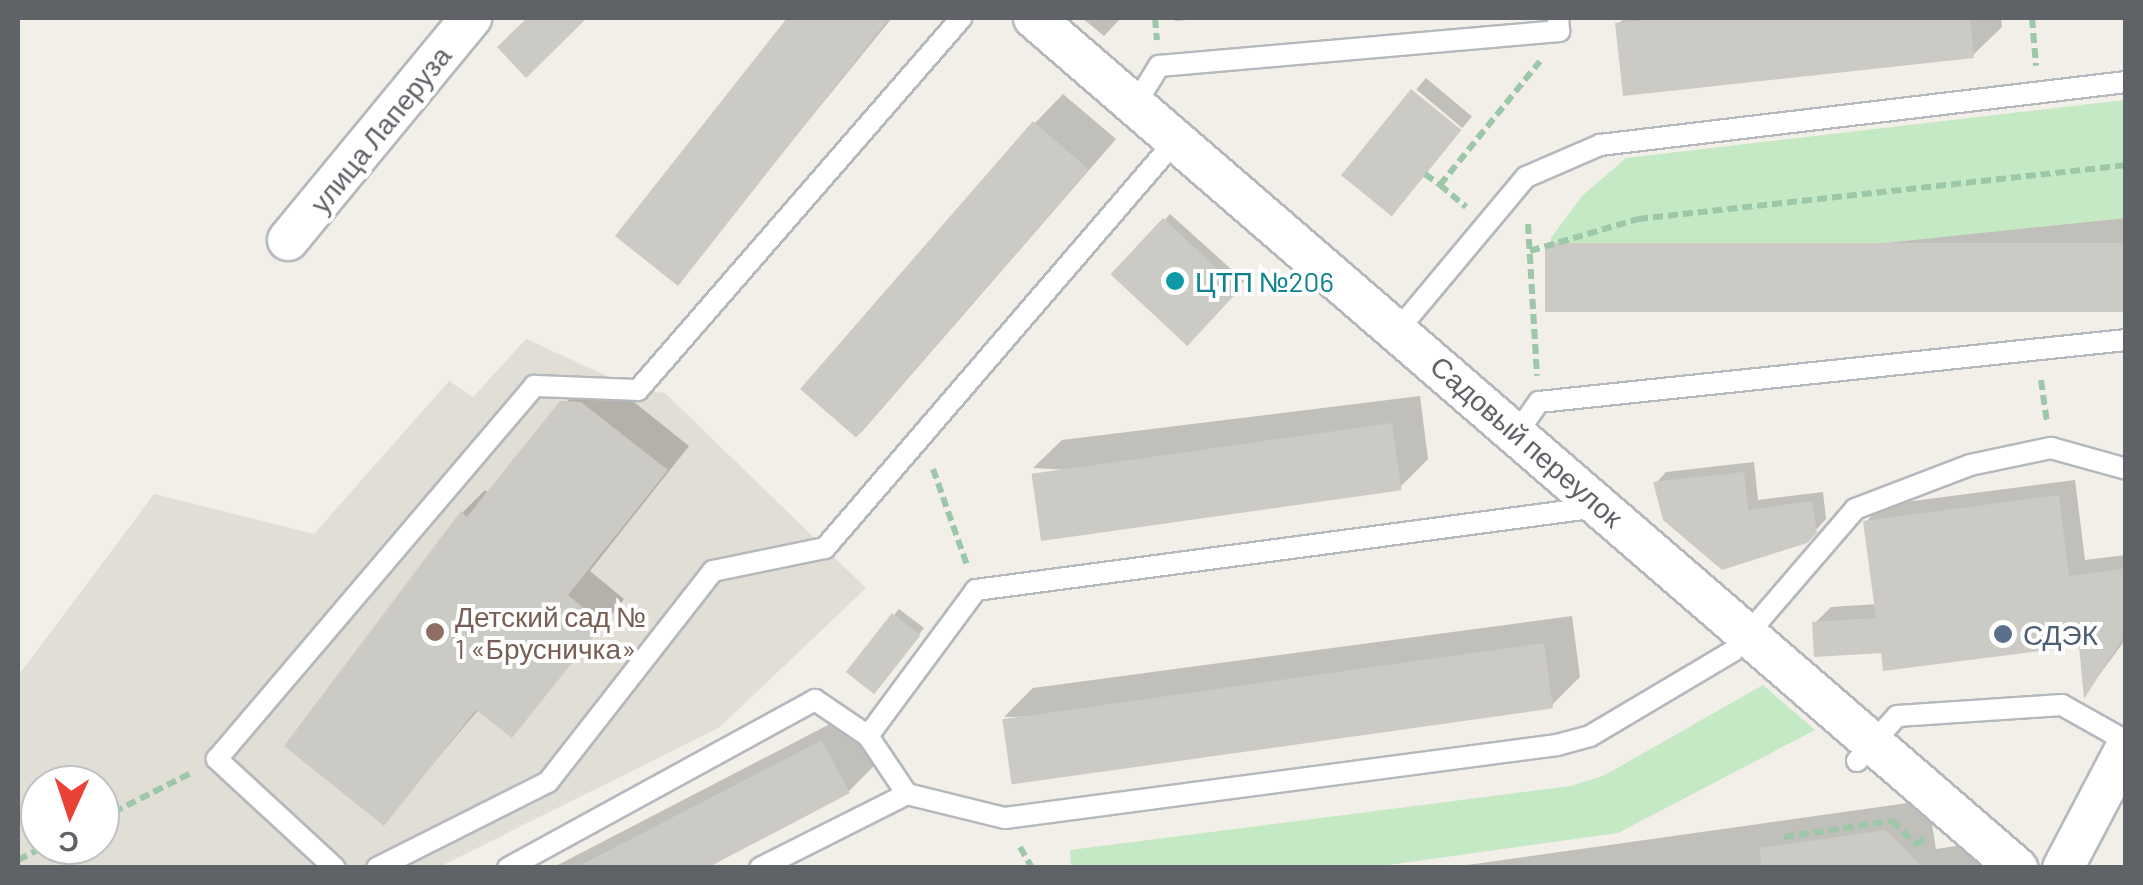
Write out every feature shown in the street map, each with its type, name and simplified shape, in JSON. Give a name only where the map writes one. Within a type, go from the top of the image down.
[{"type":"street","name":"улица Лаперуза","points":[[288,240],[471,18]]},
{"type":"street","name":"Садовый переулок","points":[[1034,18],[1398,330],[1528,417],[1603,506],[1748,631],[1866,750],[2017,868]]},
{"type":"street","points":[[2063,868],[2126,745]]},
{"type":"lane","points":[[335,868],[216,759],[534,386],[638,390],[960,18]]},
{"type":"lane","points":[[1135,105],[1160,66],[1559,24]]},
{"type":"lane","points":[[1398,330],[1526,178],[1600,145],[2126,82]]},
{"type":"lane","points":[[376,868],[548,782],[713,571],[826,548],[1176,140]]},
{"type":"lane","points":[[1528,417],[2126,340]]},
{"type":"lane","points":[[760,868],[907,794],[1005,818],[1557,745],[1590,736],[1733,651],[1855,509],[1970,464],[2051,448],[2126,469]]},
{"type":"lane","points":[[868,736],[976,590],[1603,506]]},
{"type":"lane","points":[[508,868],[815,700],[868,736],[907,794]]},
{"type":"lane","points":[[1866,750],[1897,716],[2062,705],[2126,745]]},
{"type":"path","points":[[2032,18],[2039,91]]},
{"type":"path","points":[[1425,174],[1440,185],[1559,24]]},
{"type":"path","points":[[1530,251],[1638,219],[2126,165]]},
{"type":"path","points":[[1526,178],[1530,251],[1528,417]]},
{"type":"path","points":[[2036,349],[2051,448]]},
{"type":"path","points":[[921,435],[976,590]]},
{"type":"path","points":[[120,808],[216,759]]},
{"type":"path","points":[[1784,837],[1892,821]]},
{"type":"shaded area","name":"Детский сад № 1 «Брусничка»","points":[[526,339],[638,390],[665,393],[866,588],[720,727],[439,867],[18,867],[18,676],[154,494],[314,534],[449,381],[473,397]]},
{"type":"green space","points":[[2125,100],[2125,218],[1555,278],[1551,238],[1582,196],[1626,158]]},
{"type":"green space","points":[[1763,685],[1815,730],[1618,833],[1367,868],[1071,867],[1070,850],[1571,786],[1605,775]]},
{"type":"building","points":[[527,18],[587,18],[526,78],[497,47]]},
{"type":"building","points":[[787,18],[889,18],[678,286],[615,236]]},
{"type":"building","points":[[1668,18],[1970,18],[1974,58],[1623,96],[1615,23]]},
{"type":"building","points":[[1411,89],[1462,130],[1392,216],[1341,175]]},
{"type":"building","points":[[1033,121],[1089,170],[856,437],[800,389]]},
{"type":"building","name":"ЦТП №206","points":[[1163,218],[1240,290],[1187,346],[1110,274]]},
{"type":"building","points":[[1545,243],[2126,243],[2126,312],[1545,312]]},
{"type":"building","points":[[560,401],[581,402],[668,470],[568,595],[603,624],[512,738],[476,710],[384,826],[284,746],[461,511],[467,517]]},
{"type":"building","points":[[1392,423],[1401,490],[1041,541],[1032,474]]},
{"type":"building","points":[[1744,472],[1748,510],[1812,501],[1817,533],[1807,543],[1722,570],[1663,520],[1653,482]]},
{"type":"building","points":[[2059,495],[2069,576],[2126,568],[2126,633],[2084,699],[2079,646],[1883,671],[1881,653],[1814,657],[1812,622],[1876,618],[1863,521]]},
{"type":"building","points":[[892,613],[920,635],[874,694],[846,672]]},
{"type":"building","points":[[1544,643],[1553,708],[1012,784],[1002,719]]},
{"type":"building","points":[[822,740],[850,793],[707,868],[575,868]]},
{"type":"building","points":[[1886,830],[1923,868],[1761,868],[1760,848]]},
{"type":"place","name":"ЦТП №206","points":[[1175,281]]},
{"type":"place","name":"Детский сад № 1 «Брусничка»","points":[[435,632]]},
{"type":"place","name":"СДЭК","points":[[2003,634]]}]
